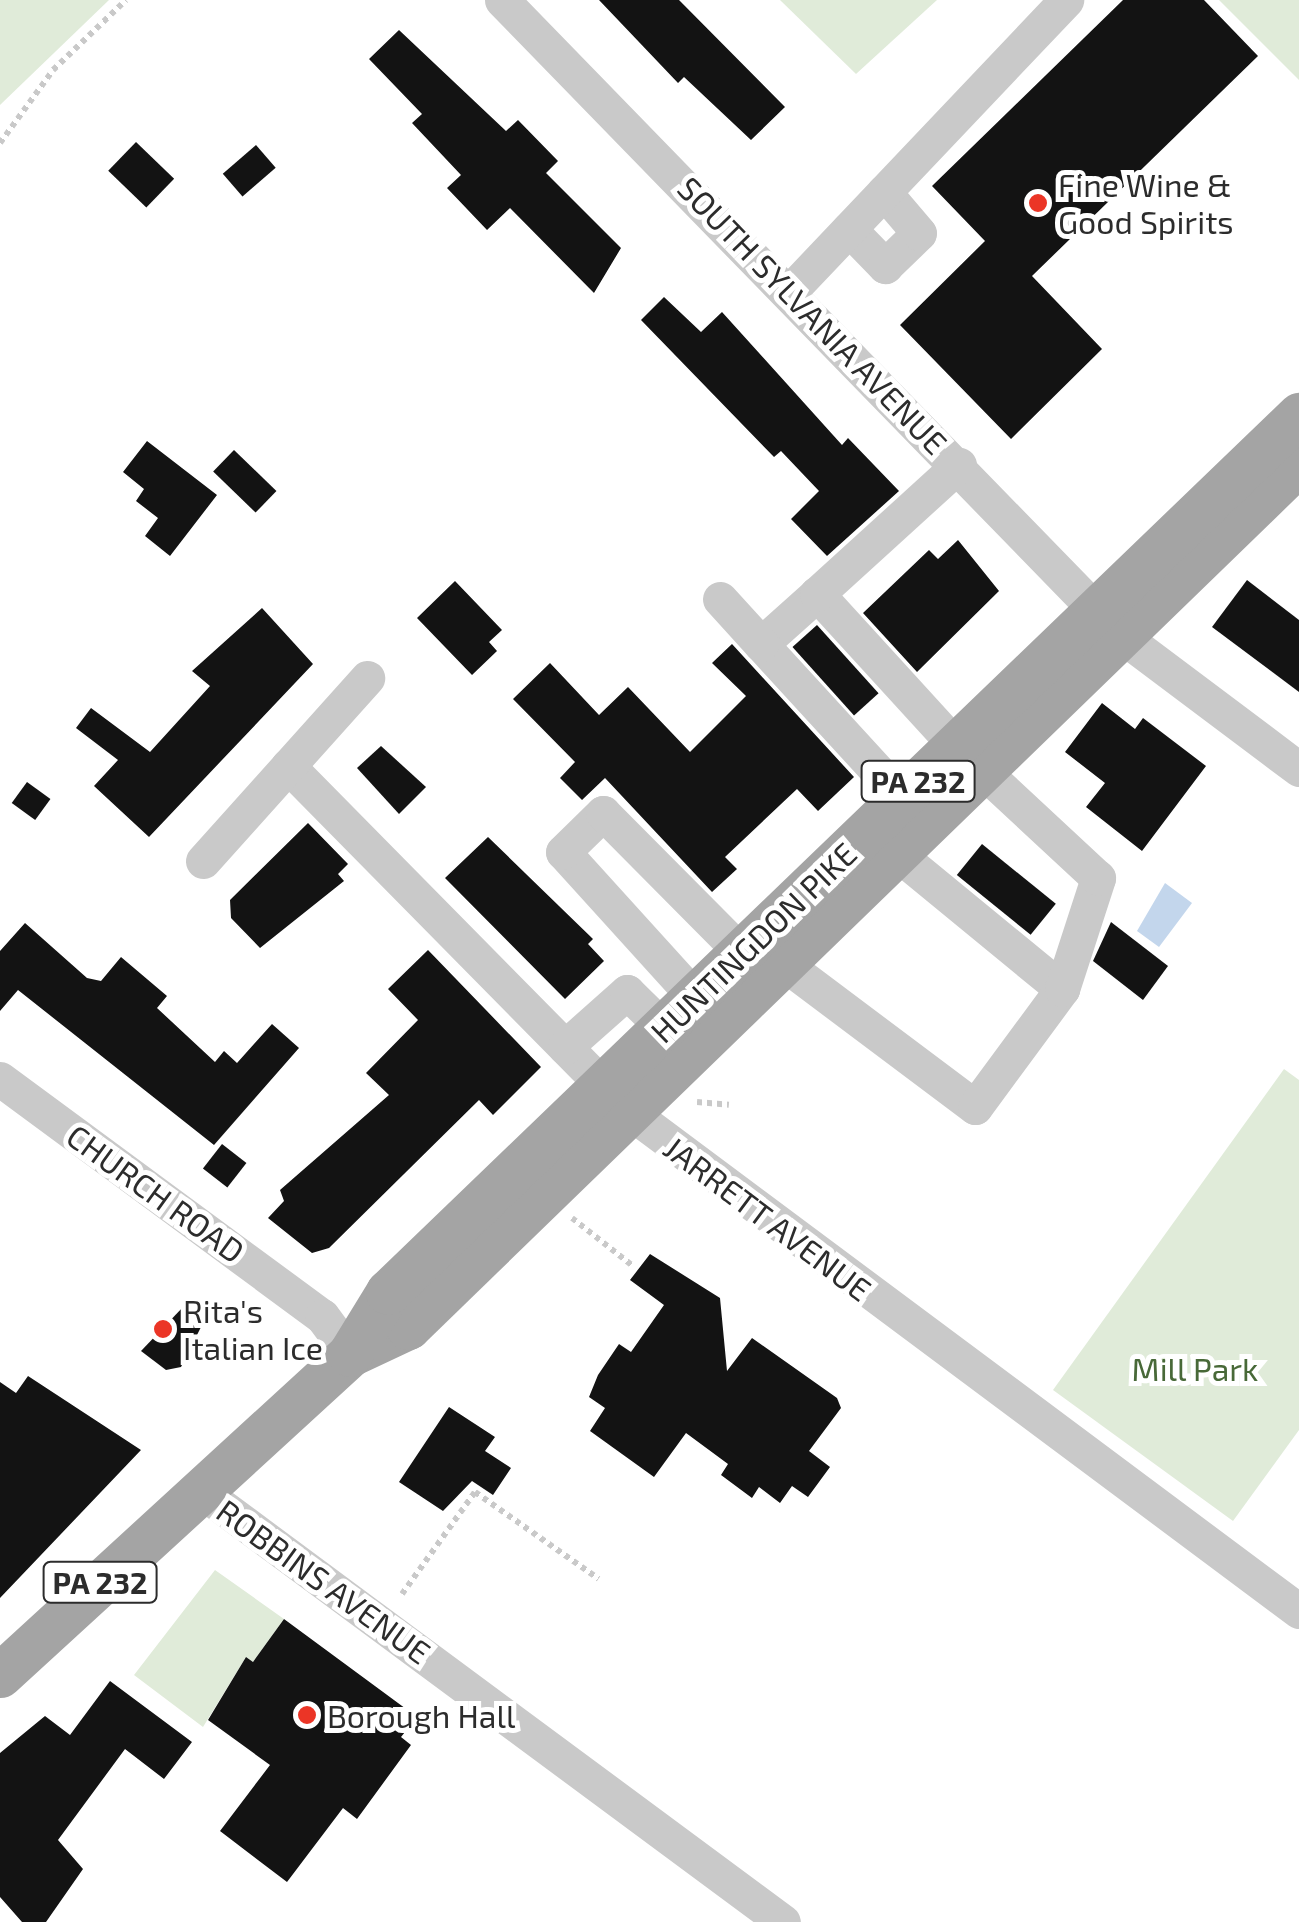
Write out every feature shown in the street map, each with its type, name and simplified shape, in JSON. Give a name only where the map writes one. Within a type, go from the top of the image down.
[{"type":"main road","name":"HUNTINGDON PIKE","points":[[1,1672],[350,1354],[408,1327],[616,1099],[692,1026],[896,852],[966,756],[1107,622],[1299,415]]},
{"type":"main road","name":"HUNTINGDON PIKE","points":[[1107,622],[1299,464]]},
{"type":"main road","name":"HUNTINGDON PIKE","points":[[764,965],[902,797],[966,756]]},
{"type":"street","name":"SOUTH SYLVANIA AVENUE","points":[[502,0],[791,290],[1107,622],[1299,769]]},
{"type":"street","points":[[791,290],[1066,0]]},
{"type":"street","points":[[849,229],[885,266],[919,233],[884,192]]},
{"type":"street","points":[[761,644],[959,465]]},
{"type":"street","points":[[692,1026],[563,852],[603,813],[764,965],[975,1107],[1062,990],[1098,878],[966,756],[817,594]]},
{"type":"street","points":[[720,598],[902,797]]},
{"type":"street","points":[[203,860],[367,678]]},
{"type":"street","name":"JARRETT AVENUE","points":[[288,766],[616,1099],[1299,1611]]},
{"type":"street","points":[[896,852],[1062,990]]},
{"type":"street","points":[[565,1047],[627,992],[692,1026]]},
{"type":"street","name":"CHURCH ROAD","points":[[0,1079],[322,1316],[350,1354]]},
{"type":"street","name":"ROBBINS AVENUE","points":[[201,1491],[783,1922]]},
{"type":"path","points":[[0,143],[53,70],[126,0]]},
{"type":"path","points":[[555,1205],[634,1267]]},
{"type":"path","points":[[402,1594],[475,1492],[599,1578]]},
{"type":"green space","points":[[0,0],[109,0],[0,105]]},
{"type":"green space","points":[[780,0],[937,0],[856,74]]},
{"type":"green space","points":[[1219,0],[1299,0],[1299,80]]},
{"type":"green space","name":"Mill Park","points":[[1284,1069],[1299,1080],[1299,1430],[1233,1521],[1053,1390]]},
{"type":"green space","points":[[215,1570],[284,1619],[253,1662],[246,1657],[203,1727],[134,1675]]},
{"type":"water","points":[[1165,883],[1192,903],[1159,947],[1137,931]]},
{"type":"building","points":[[599,0],[679,0],[785,107],[751,140],[684,77],[678,83]]},
{"type":"building","points":[[1123,0],[1204,0],[1258,56],[1032,276],[1102,349],[1011,439],[900,325],[985,241],[932,186]]},
{"type":"building","points":[[399,30],[506,131],[518,120],[558,161],[546,173],[621,248],[594,293],[510,208],[487,230],[447,188],[461,175],[412,123],[422,114],[369,59]]},
{"type":"building","points":[[136,142],[174,179],[146,208],[108,171]]},
{"type":"building","points":[[256,145],[276,168],[242,197],[223,174]]},
{"type":"building","points":[[664,297],[701,332],[722,312],[842,445],[848,438],[899,491],[827,556],[791,519],[819,491],[781,451],[774,457],[641,320]]},
{"type":"building","points":[[147,441],[217,495],[170,556],[145,536],[158,518],[136,501],[144,489],[123,472]]},
{"type":"building","points":[[234,450],[276,491],[256,513],[213,472]]},
{"type":"building","points":[[958,540],[999,591],[917,672],[863,613],[929,550],[938,559]]},
{"type":"building","points":[[1247,580],[1299,620],[1299,692],[1212,627]]},
{"type":"building","points":[[455,581],[502,630],[489,642],[497,651],[472,675],[417,618]]},
{"type":"building","points":[[262,608],[313,664],[149,837],[94,786],[118,760],[76,728],[91,708],[150,752],[210,686],[192,671]]},
{"type":"building","points":[[817,625],[879,693],[854,715],[792,647]]},
{"type":"building","points":[[732,644],[854,777],[818,811],[797,789],[725,857],[737,869],[712,892],[605,778],[582,800],[560,778],[575,762],[513,699],[550,663],[599,715],[628,687],[690,752],[746,696],[712,663]]},
{"type":"building","points":[[1102,703],[1135,729],[1143,718],[1206,766],[1142,851],[1086,807],[1105,783],[1065,752]]},
{"type":"building","points":[[381,746],[426,787],[399,814],[357,768]]},
{"type":"building","points":[[27,782],[50,799],[35,820],[12,803]]},
{"type":"building","points":[[308,823],[348,864],[338,874],[344,881],[260,948],[231,918],[230,900]]},
{"type":"building","points":[[488,837],[593,939],[588,944],[604,961],[565,999],[445,878]]},
{"type":"building","points":[[982,844],[1056,904],[1031,935],[957,875]]},
{"type":"building","points":[[1111,922],[1168,966],[1143,1000],[1093,961]]},
{"type":"building","points":[[25,923],[87,978],[101,981],[121,957],[167,996],[157,1008],[215,1062],[224,1051],[237,1063],[272,1024],[299,1048],[214,1145],[18,990],[0,1011],[0,951]]},
{"type":"building","points":[[428,950],[541,1067],[493,1115],[479,1100],[329,1248],[312,1253],[268,1218],[284,1201],[280,1190],[389,1095],[366,1073],[418,1020],[388,989]]},
{"type":"building","points":[[222,1144],[246,1163],[227,1188],[203,1168]]},
{"type":"building","points":[[650,1254],[720,1298],[727,1371],[752,1338],[837,1398],[841,1408],[809,1451],[830,1467],[808,1497],[792,1486],[780,1503],[759,1487],[752,1498],[721,1475],[728,1464],[686,1433],[654,1477],[590,1431],[605,1408],[589,1397],[598,1375],[619,1344],[631,1352],[664,1305],[630,1280]]},
{"type":"building","points":[[184,1306],[204,1321],[181,1367],[166,1370],[141,1351]]},
{"type":"building","points":[[28,1376],[141,1450],[0,1598],[0,1382],[16,1393]]},
{"type":"building","points":[[449,1407],[495,1437],[485,1451],[511,1468],[493,1495],[472,1481],[443,1511],[399,1482]]},
{"type":"building","points":[[284,1619],[417,1717],[401,1737],[411,1745],[357,1819],[343,1808],[287,1882],[220,1831],[270,1765],[208,1720],[246,1657],[253,1662]]},
{"type":"building","points":[[110,1681],[192,1742],[164,1779],[125,1749],[58,1840],[83,1869],[46,1922],[22,1922],[0,1897],[0,1753],[45,1716],[70,1735]]},
{"type":"place","name":"Fine Wine & Good Spirits","points":[[1038,203]]},
{"type":"place","name":"Rita's Italian Ice","points":[[163,1329]]},
{"type":"place","name":"Borough Hall","points":[[307,1715]]}]
